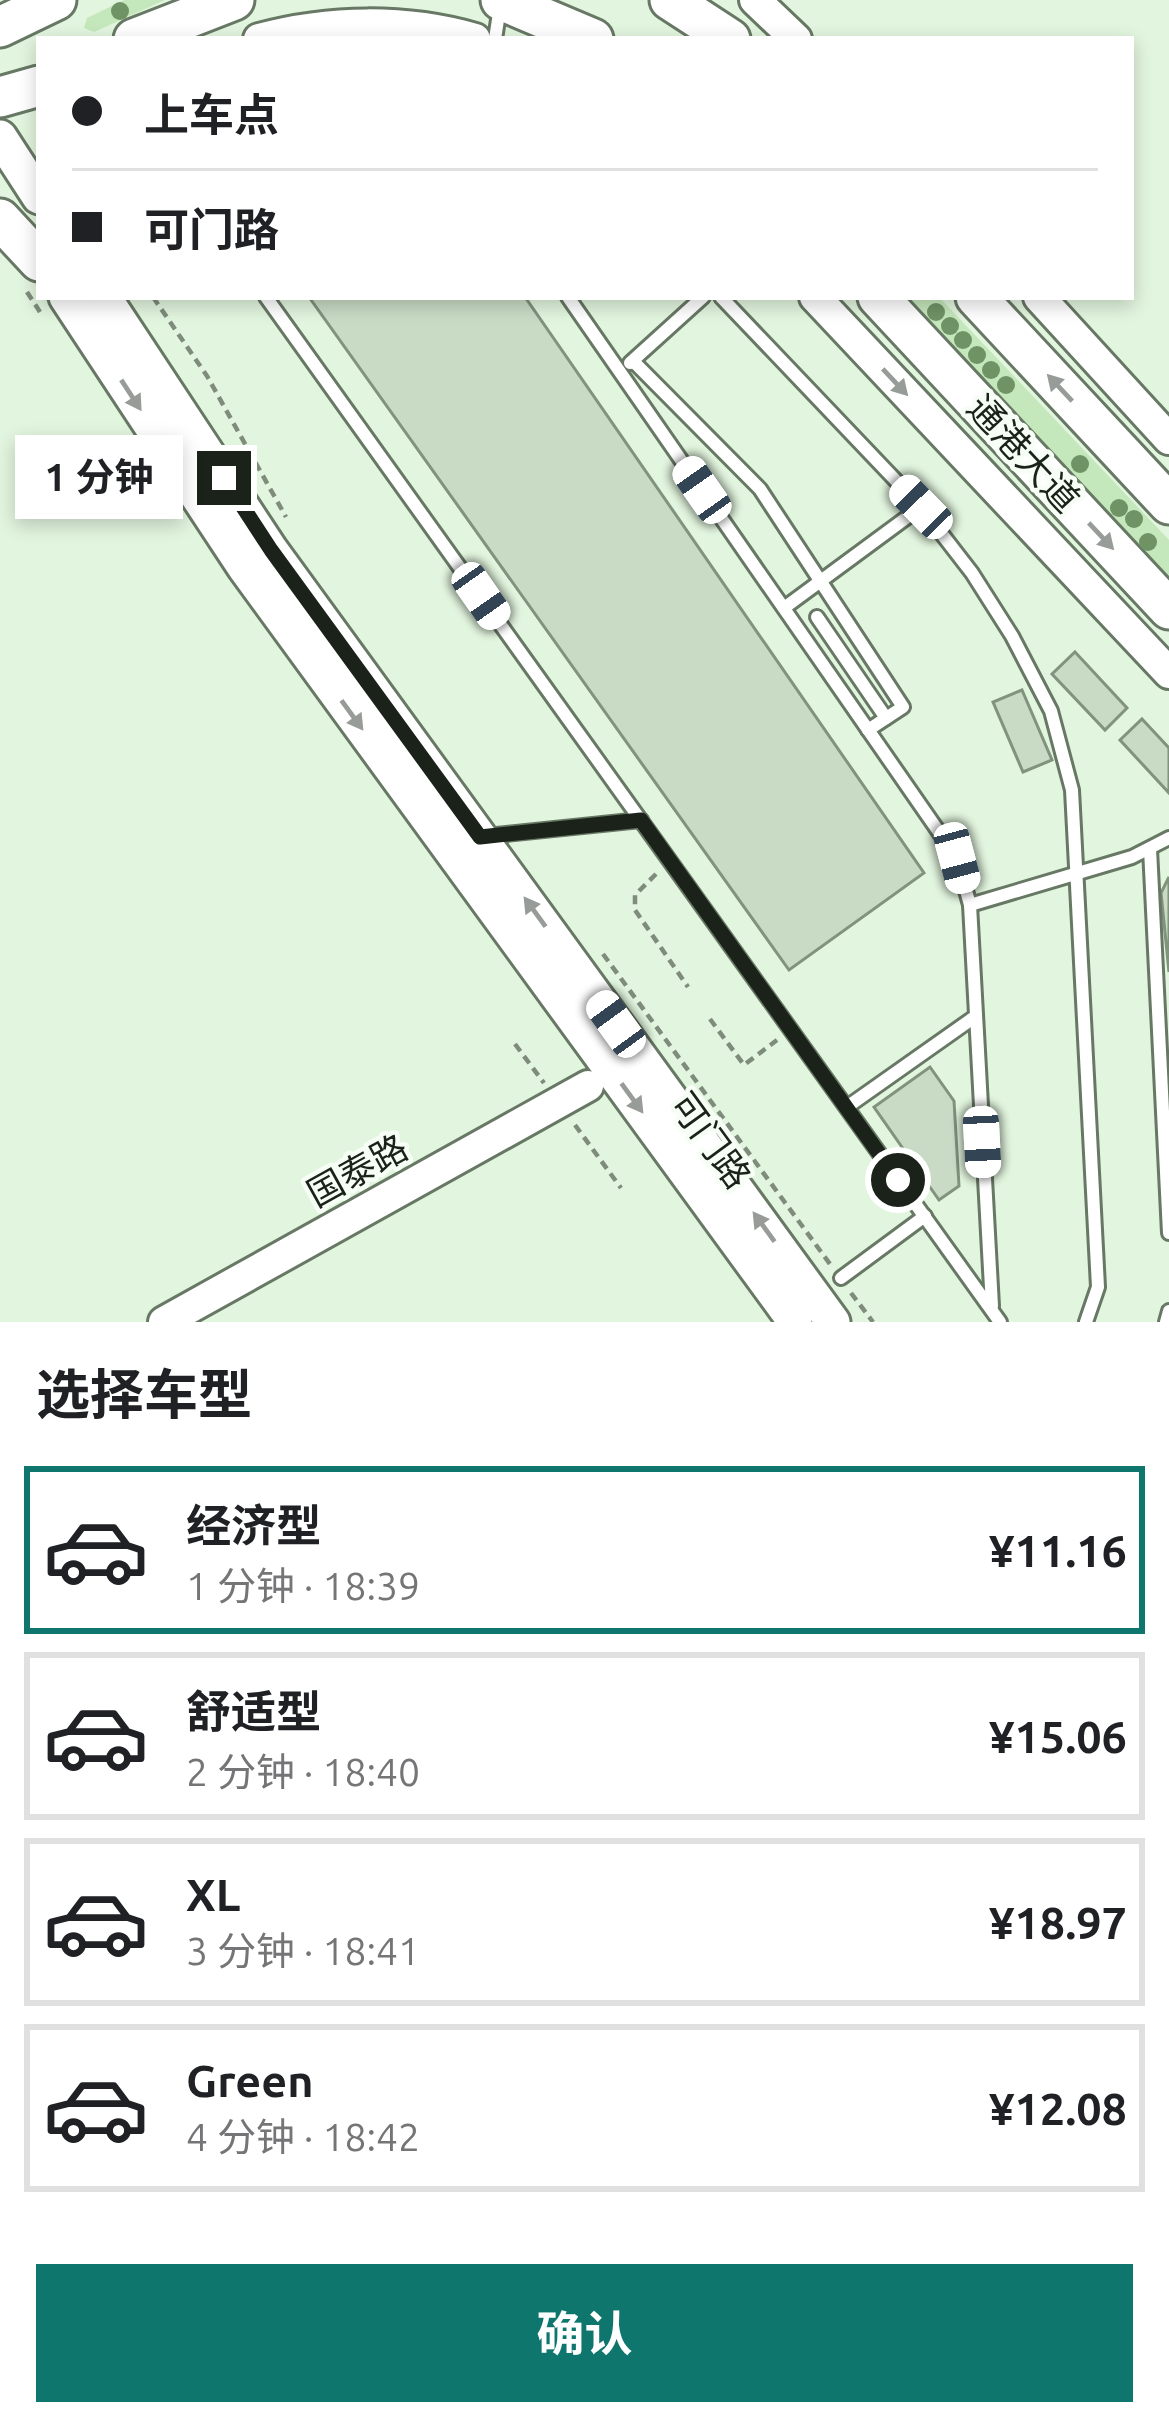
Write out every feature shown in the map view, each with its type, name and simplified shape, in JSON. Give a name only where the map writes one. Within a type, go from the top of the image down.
[{"type":"main road","points":[[149,35],[234,0]]},
{"type":"main road","points":[[501,0],[587,36]]},
{"type":"main road","points":[[670,0],[725,36]]},
{"type":"main road","points":[[0,28],[49,16]]},
{"type":"main road","points":[[0,97],[36,87]]},
{"type":"main road","points":[[0,137],[36,192]]},
{"type":"main road","points":[[0,198],[36,254]]},
{"type":"main road","points":[[0,219],[36,256]]},
{"type":"main road","name":"可门路","points":[[68,300],[244,566],[795,1322]]},
{"type":"main road","name":"可门路","points":[[106,300],[271,550],[833,1322]]},
{"type":"main road","name":"通港大道","points":[[881,300],[1169,609]]},
{"type":"main road","name":"通港大道","points":[[979,300],[1169,504]]},
{"type":"street","points":[[755,0],[793,36]]},
{"type":"street","points":[[279,36],[361,24],[459,36]]},
{"type":"street","points":[[817,300],[1169,674]]},
{"type":"street","points":[[1042,300],[1169,439]]},
{"type":"street","name":"国泰路","points":[[164,1322],[588,1086]]},
{"type":"lane","points":[[495,36],[501,0]]},
{"type":"lane","points":[[268,300],[996,1316]]},
{"type":"lane","points":[[570,300],[957,858],[970,905],[996,1316]]},
{"type":"lane","points":[[620,372],[700,300]]},
{"type":"lane","points":[[724,300],[921,507],[973,573],[1051,711],[1072,790],[1077,874],[1098,1287],[1087,1322]]},
{"type":"lane","points":[[633,361],[760,489],[903,707],[868,730]]},
{"type":"lane","points":[[784,608],[921,507]]},
{"type":"lane","points":[[817,617],[886,718]]},
{"type":"lane","points":[[480,837],[641,820]]},
{"type":"lane","points":[[970,905],[1077,874],[1169,838]]},
{"type":"lane","points":[[1150,849],[1169,1233]]},
{"type":"lane","points":[[1157,983],[1169,996]]},
{"type":"lane","points":[[847,1107],[976,1016]]},
{"type":"lane","points":[[841,1278],[925,1216]]},
{"type":"lane","points":[[1166,1322],[1169,1311]]},
{"type":"path","points":[[672,863],[643,884],[635,896],[635,910],[688,987]]},
{"type":"path","points":[[710,1018],[744,1065],[791,1030]]},
{"type":"path","points":[[515,1044],[548,1088]]},
{"type":"path","points":[[571,1120],[622,1188]]},
{"type":"green space","points":[[124,0],[165,0],[94,32],[84,28],[87,18]]},
{"type":"green space","points":[[910,300],[942,300],[1169,540],[1169,580]]},
{"type":"pier","points":[[548,0],[638,0],[644,36],[554,36]]},
{"type":"building","points":[[311,300],[527,300],[924,873],[789,970]]},
{"type":"building","points":[[1075,652],[1127,708],[1105,730],[1052,674]]},
{"type":"building","points":[[1022,690],[1052,760],[1023,772],[993,702]]},
{"type":"building","points":[[1142,719],[1169,748],[1169,793],[1120,740]]},
{"type":"building","points":[[1169,877],[1169,972],[1161,893]]},
{"type":"building","points":[[930,1067],[954,1101],[959,1186],[939,1200],[874,1107]]},
{"type":"route","points":[[224,478],[480,837],[641,820],[898,1180]]}]
